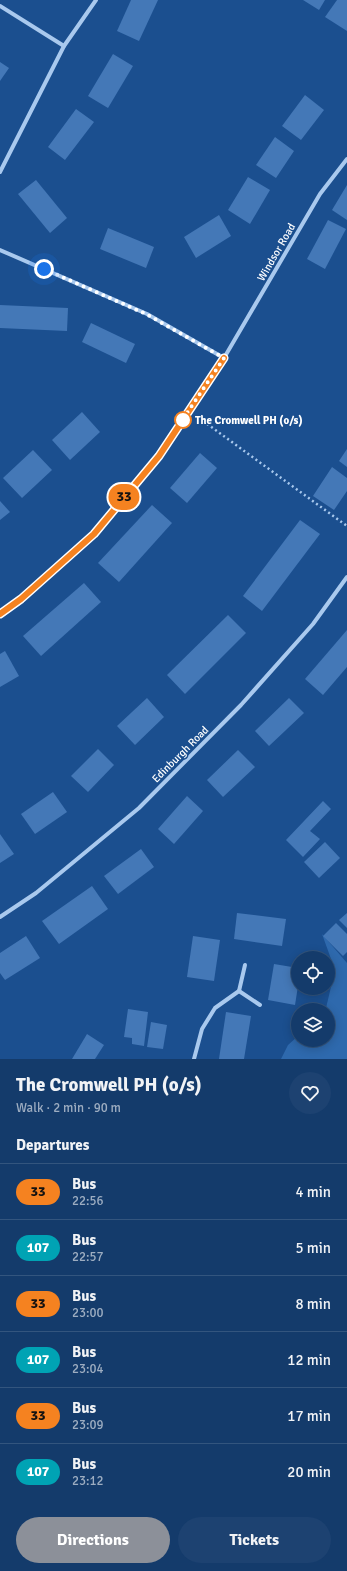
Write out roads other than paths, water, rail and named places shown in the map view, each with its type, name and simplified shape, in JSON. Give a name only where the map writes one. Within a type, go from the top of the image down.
[{"type":"street","points":[[0,172],[64,46],[96,0]]},
{"type":"street","points":[[0,6],[64,46]]},
{"type":"street","name":"Windsor Road","points":[[0,614],[21,599],[94,534],[159,456],[224,358],[320,194],[347,159]]},
{"type":"street","points":[[0,250],[146,314],[224,358]]},
{"type":"street","name":"Edinburgh Road","points":[[0,917],[36,893],[139,808],[241,705],[313,624],[347,577]]},
{"type":"street","points":[[194,1059],[202,1029],[215,1008],[239,991],[245,965]]},
{"type":"street","points":[[239,991],[260,1005]]},
{"type":"place","name":"The Cromwell PH (o/s)","points":[[183,420]]}]
